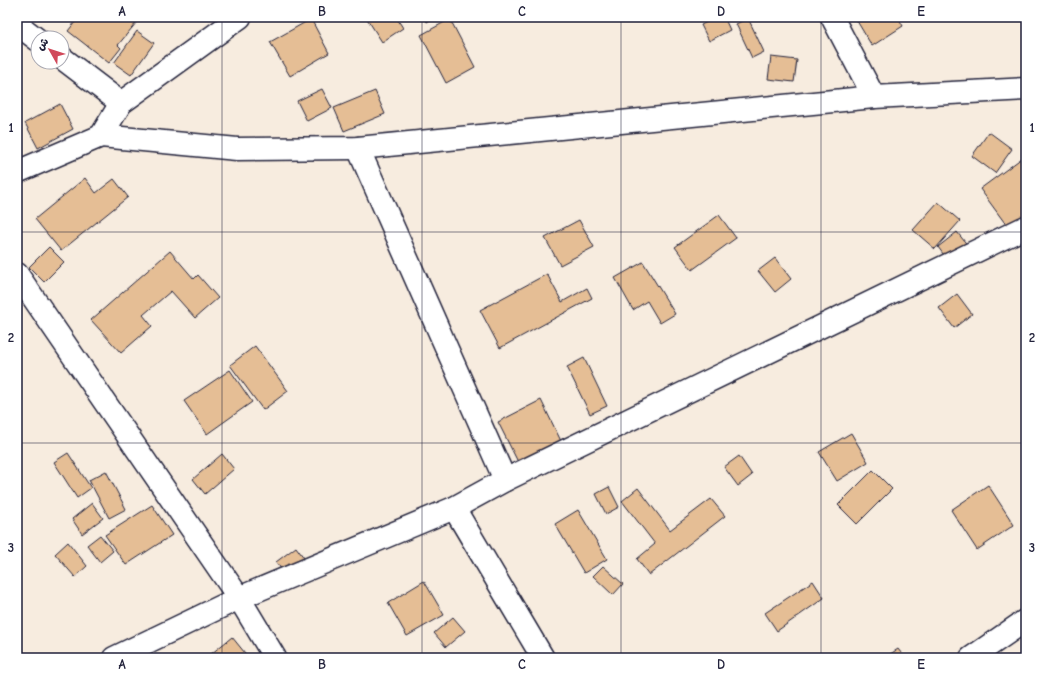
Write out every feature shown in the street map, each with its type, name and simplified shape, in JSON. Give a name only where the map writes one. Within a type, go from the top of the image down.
[{"type":"street","points":[[101,136],[121,103],[240,17]]},
{"type":"street","points":[[832,17],[874,97]]},
{"type":"street","points":[[17,24],[30,34]]},
{"type":"street","points":[[70,64],[121,103]]},
{"type":"street","points":[[17,172],[101,136],[236,149],[358,148],[874,97],[1026,90]]},
{"type":"street","points":[[358,148],[505,480]]},
{"type":"street","points":[[114,658],[239,598],[454,508],[505,480],[1026,227]]},
{"type":"street","points":[[17,274],[239,598],[275,658]]},
{"type":"street","points":[[454,508],[543,658]]},
{"type":"street","points":[[971,658],[1026,620]]},
{"type":"building","points":[[79,17],[141,17],[118,45],[121,48],[109,63],[70,33],[69,30]]},
{"type":"building","points":[[366,17],[396,17],[403,28],[382,42]]},
{"type":"building","points":[[424,17],[435,17],[427,22]]},
{"type":"building","points":[[717,17],[724,17],[730,30],[709,41],[701,25]]},
{"type":"building","points":[[864,17],[898,17],[903,26],[872,46],[857,21]]},
{"type":"building","points":[[748,18],[764,52],[752,58],[736,24]]},
{"type":"building","points":[[311,19],[329,53],[290,76],[270,42]]},
{"type":"building","points":[[450,19],[475,67],[446,83],[421,35]]},
{"type":"building","points":[[137,31],[154,43],[131,75],[114,63]]},
{"type":"building","points":[[771,57],[797,60],[794,82],[768,79]]},
{"type":"building","points":[[322,89],[332,108],[307,121],[297,101]]},
{"type":"building","points":[[375,91],[385,114],[344,131],[334,108]]},
{"type":"building","points":[[60,104],[73,129],[38,148],[25,123]]},
{"type":"building","points":[[989,132],[1012,149],[995,173],[972,156]]},
{"type":"building","points":[[1022,158],[1026,163],[1026,218],[1010,230],[980,189]]},
{"type":"building","points":[[85,178],[96,193],[114,179],[128,197],[61,251],[35,219]]},
{"type":"building","points":[[938,202],[960,221],[935,249],[913,230]]},
{"type":"building","points":[[719,215],[736,238],[692,270],[675,247]]},
{"type":"building","points":[[579,220],[594,247],[560,265],[545,238]]},
{"type":"building","points":[[957,232],[969,247],[949,262],[938,247]]},
{"type":"building","points":[[49,247],[64,262],[44,282],[29,267]]},
{"type":"building","points":[[170,251],[194,279],[198,275],[218,298],[195,318],[171,291],[143,315],[152,326],[121,353],[91,320]]},
{"type":"building","points":[[775,258],[791,279],[775,292],[758,271]]},
{"type":"building","points":[[643,262],[675,314],[660,323],[647,301],[633,310],[615,278]]},
{"type":"building","points":[[547,274],[562,302],[587,288],[592,298],[500,348],[480,310]]},
{"type":"building","points":[[957,294],[972,314],[954,328],[939,308]]},
{"type":"building","points":[[255,346],[288,391],[263,410],[230,365]]},
{"type":"building","points":[[584,358],[607,406],[590,414],[567,367]]},
{"type":"building","points":[[230,370],[252,402],[207,434],[184,401]]},
{"type":"building","points":[[541,400],[561,441],[518,462],[498,422]]},
{"type":"building","points":[[851,433],[868,462],[837,481],[819,452]]},
{"type":"building","points":[[68,453],[91,488],[77,498],[54,462]]},
{"type":"building","points":[[222,454],[234,469],[205,494],[193,479]]},
{"type":"building","points":[[739,456],[752,475],[738,486],[724,467]]},
{"type":"building","points":[[873,470],[892,489],[857,524],[838,505]]},
{"type":"building","points":[[106,471],[126,509],[109,518],[89,480]]},
{"type":"building","points":[[988,485],[1014,525],[977,550],[951,510]]},
{"type":"building","points":[[609,487],[619,507],[606,514],[596,494]]},
{"type":"building","points":[[638,488],[670,530],[711,499],[725,516],[649,575],[637,559],[655,544],[622,501]]},
{"type":"building","points":[[92,503],[103,518],[82,534],[72,519]]},
{"type":"building","points":[[152,505],[172,535],[126,565],[105,535]]},
{"type":"building","points":[[578,510],[607,559],[584,573],[555,524]]},
{"type":"building","points":[[100,535],[113,551],[100,562],[87,545]]},
{"type":"building","points":[[68,542],[87,566],[75,577],[55,554]]},
{"type":"building","points":[[296,547],[310,566],[290,581],[276,562]]},
{"type":"building","points":[[603,566],[623,584],[613,595],[593,576]]},
{"type":"building","points":[[424,581],[444,615],[407,636],[388,603]]},
{"type":"building","points":[[813,581],[824,598],[777,631],[765,613]]},
{"type":"building","points":[[453,617],[465,631],[446,647],[434,633]]},
{"type":"building","points":[[232,637],[249,658],[206,658]]},
{"type":"building","points":[[898,649],[905,658],[884,658]]}]
